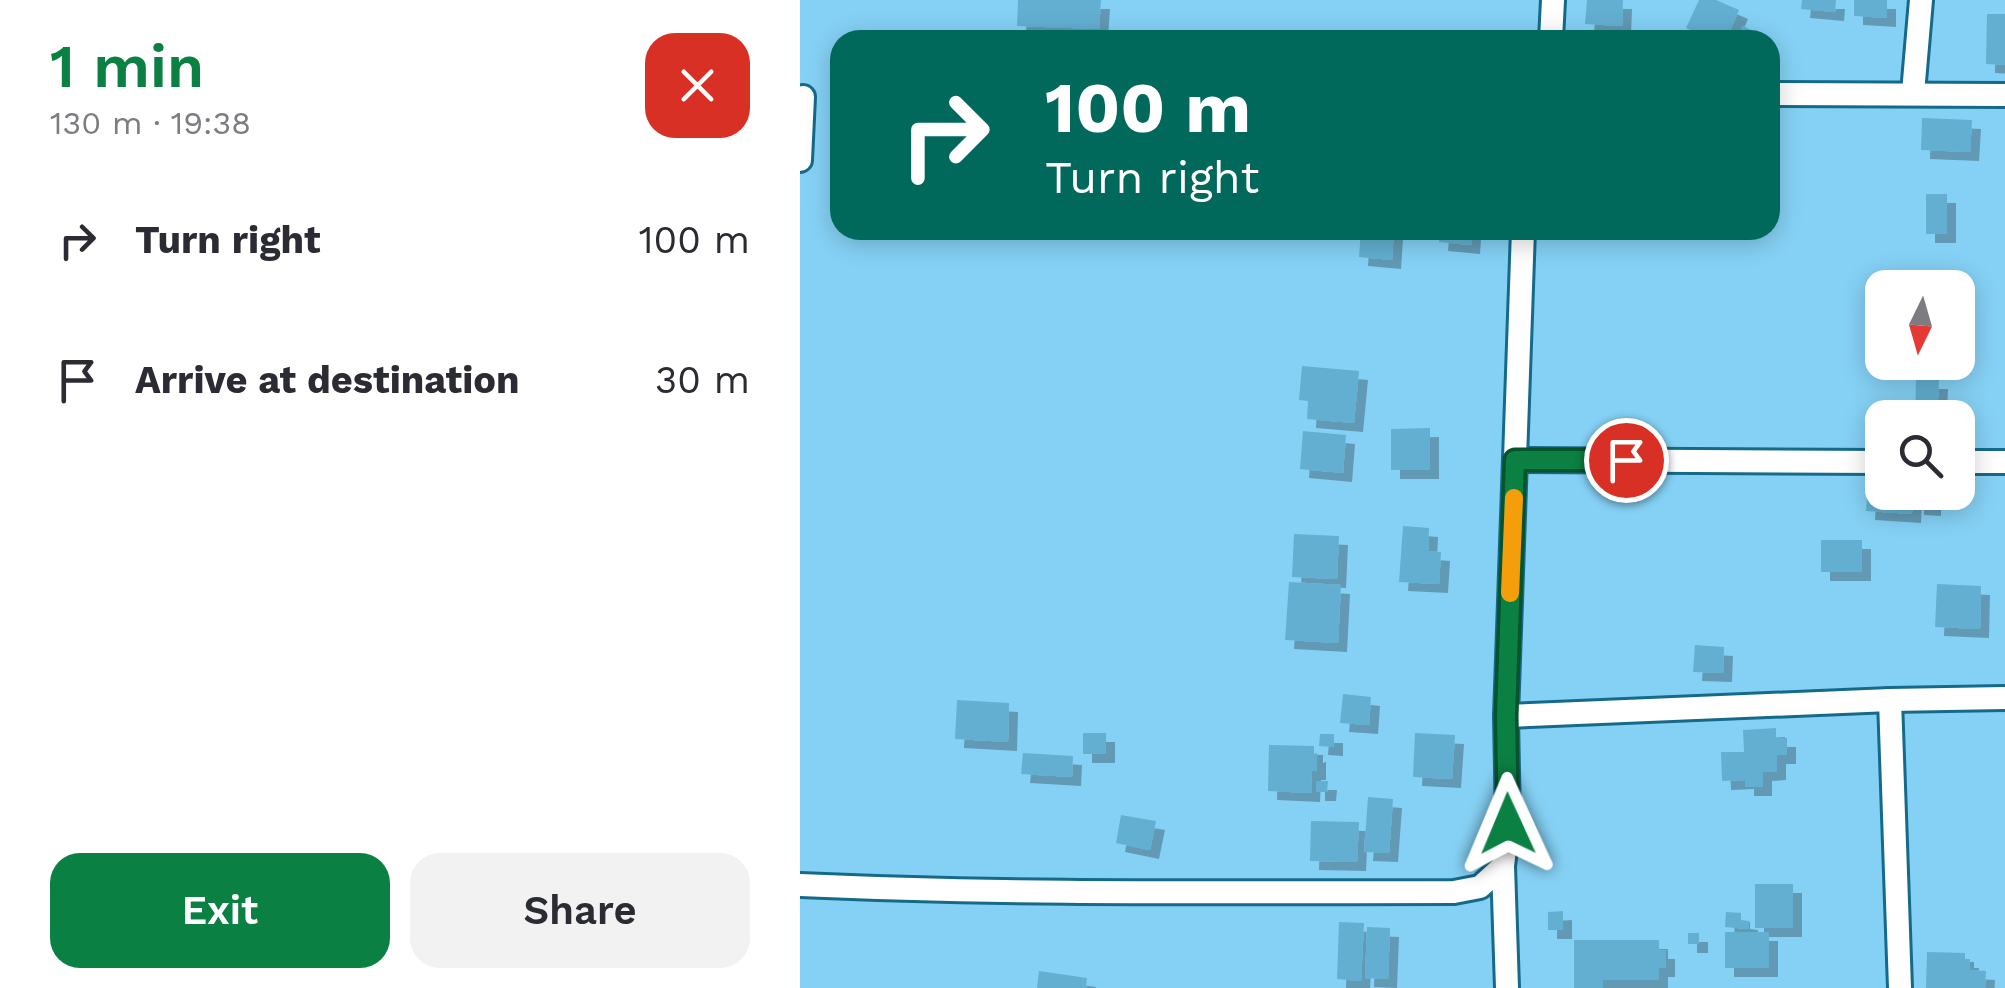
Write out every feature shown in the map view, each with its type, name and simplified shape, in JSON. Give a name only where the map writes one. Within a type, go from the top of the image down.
[{"type":"street","points":[[1552,30],[1553,0]]},
{"type":"street","points":[[1914,93],[1921,0]]},
{"type":"street","points":[[1780,94],[2005,95]]},
{"type":"street","points":[[800,160],[803,96]]},
{"type":"street","points":[[1507,988],[1503,866],[1508,824],[1506,716],[1524,240]]},
{"type":"street","points":[[1515,460],[1865,462]]},
{"type":"street","points":[[1975,462],[2005,462]]},
{"type":"street","points":[[1506,716],[2005,698]]},
{"type":"street","points":[[1890,700],[1900,988]]},
{"type":"street","points":[[800,885],[932,891],[1454,892],[1480,887],[1503,866]]},
{"type":"building","points":[[1018,0],[1101,0],[1099,29],[1017,26]]},
{"type":"building","points":[[1587,0],[1623,0],[1622,26],[1585,24]]},
{"type":"building","points":[[1699,0],[1716,0],[1739,10],[1730,30],[1686,28]]},
{"type":"building","points":[[1802,0],[1836,0],[1835,12],[1801,9]]},
{"type":"building","points":[[1854,0],[1887,0],[1887,18],[1854,16]]},
{"type":"building","points":[[1987,14],[2005,14],[2005,65],[1986,64]]},
{"type":"building","points":[[1922,118],[1972,120],[1970,152],[1921,150]]},
{"type":"building","points":[[1926,194],[1947,194],[1947,234],[1926,234]]},
{"type":"building","points":[[1360,240],[1393,240],[1392,260],[1359,257]]},
{"type":"building","points":[[1439,240],[1471,240],[1471,245]]},
{"type":"building","points":[[1302,366],[1359,371],[1354,423],[1307,419],[1308,401],[1299,400]]},
{"type":"building","points":[[1916,380],[1939,380],[1938,400],[1915,400]]},
{"type":"building","points":[[1430,428],[1430,470],[1391,470],[1391,429]]},
{"type":"building","points":[[1303,431],[1346,435],[1343,473],[1300,469]]},
{"type":"building","points":[[1866,510],[1912,510],[1912,514]]},
{"type":"building","points":[[1403,526],[1429,528],[1428,551],[1441,552],[1439,584],[1399,582]]},
{"type":"building","points":[[1294,534],[1339,536],[1337,579],[1292,577]]},
{"type":"building","points":[[1821,540],[1862,540],[1862,572],[1821,572]]},
{"type":"building","points":[[1289,582],[1341,585],[1338,643],[1285,640]]},
{"type":"building","points":[[1937,584],[1981,586],[1980,629],[1935,627]]},
{"type":"building","points":[[1695,645],[1724,647],[1723,673],[1693,672]]},
{"type":"building","points":[[1343,694],[1371,697],[1369,725],[1340,723]]},
{"type":"building","points":[[957,700],[1009,703],[1008,742],[955,739]]},
{"type":"building","points":[[1776,728],[1776,738],[1787,738],[1787,755],[1777,755],[1777,771],[1763,772],[1763,787],[1745,787],[1745,780],[1722,781],[1721,752],[1744,752],[1743,730]]},
{"type":"building","points":[[1083,733],[1106,733],[1106,754],[1083,754]]},
{"type":"building","points":[[1415,733],[1455,735],[1452,779],[1413,777]]},
{"type":"building","points":[[1320,734],[1334,734],[1334,747],[1319,746]]},
{"type":"building","points":[[1269,745],[1314,746],[1317,771],[1312,771],[1311,793],[1268,791]]},
{"type":"building","points":[[1023,753],[1073,756],[1072,777],[1021,774]]},
{"type":"building","points":[[1316,781],[1328,781],[1327,792],[1316,792]]},
{"type":"building","points":[[1368,797],[1393,799],[1389,853],[1364,852]]},
{"type":"building","points":[[1121,815],[1156,821],[1150,850],[1116,843]]},
{"type":"building","points":[[1311,821],[1359,822],[1357,862],[1310,861]]},
{"type":"building","points":[[1755,884],[1793,884],[1793,928],[1755,928]]},
{"type":"building","points":[[1563,911],[1563,930],[1548,930],[1548,912]]},
{"type":"building","points":[[1726,912],[1741,913],[1741,920],[1749,921],[1749,929],[1725,927]]},
{"type":"building","points":[[1339,922],[1364,923],[1361,981],[1337,979]]},
{"type":"building","points":[[1367,927],[1390,928],[1388,979],[1365,978]]},
{"type":"building","points":[[1725,932],[1769,932],[1769,968],[1725,968]]},
{"type":"building","points":[[1688,933],[1699,933],[1699,944],[1688,944]]},
{"type":"building","points":[[1574,940],[1659,940],[1659,950],[1666,950],[1666,968],[1659,968],[1659,980],[1603,980],[1603,988],[1574,988]]},
{"type":"building","points":[[1927,952],[1965,953],[1965,959],[1970,959],[1969,970],[1986,971],[1985,988],[1926,988]]},
{"type":"building","points":[[1039,971],[1087,978],[1086,988],[1037,988]]},
{"type":"slow traffic","points":[[1510,593],[1514,498]]},
{"type":"route","points":[[1508,824],[1506,716],[1515,460],[1626,460]]}]
